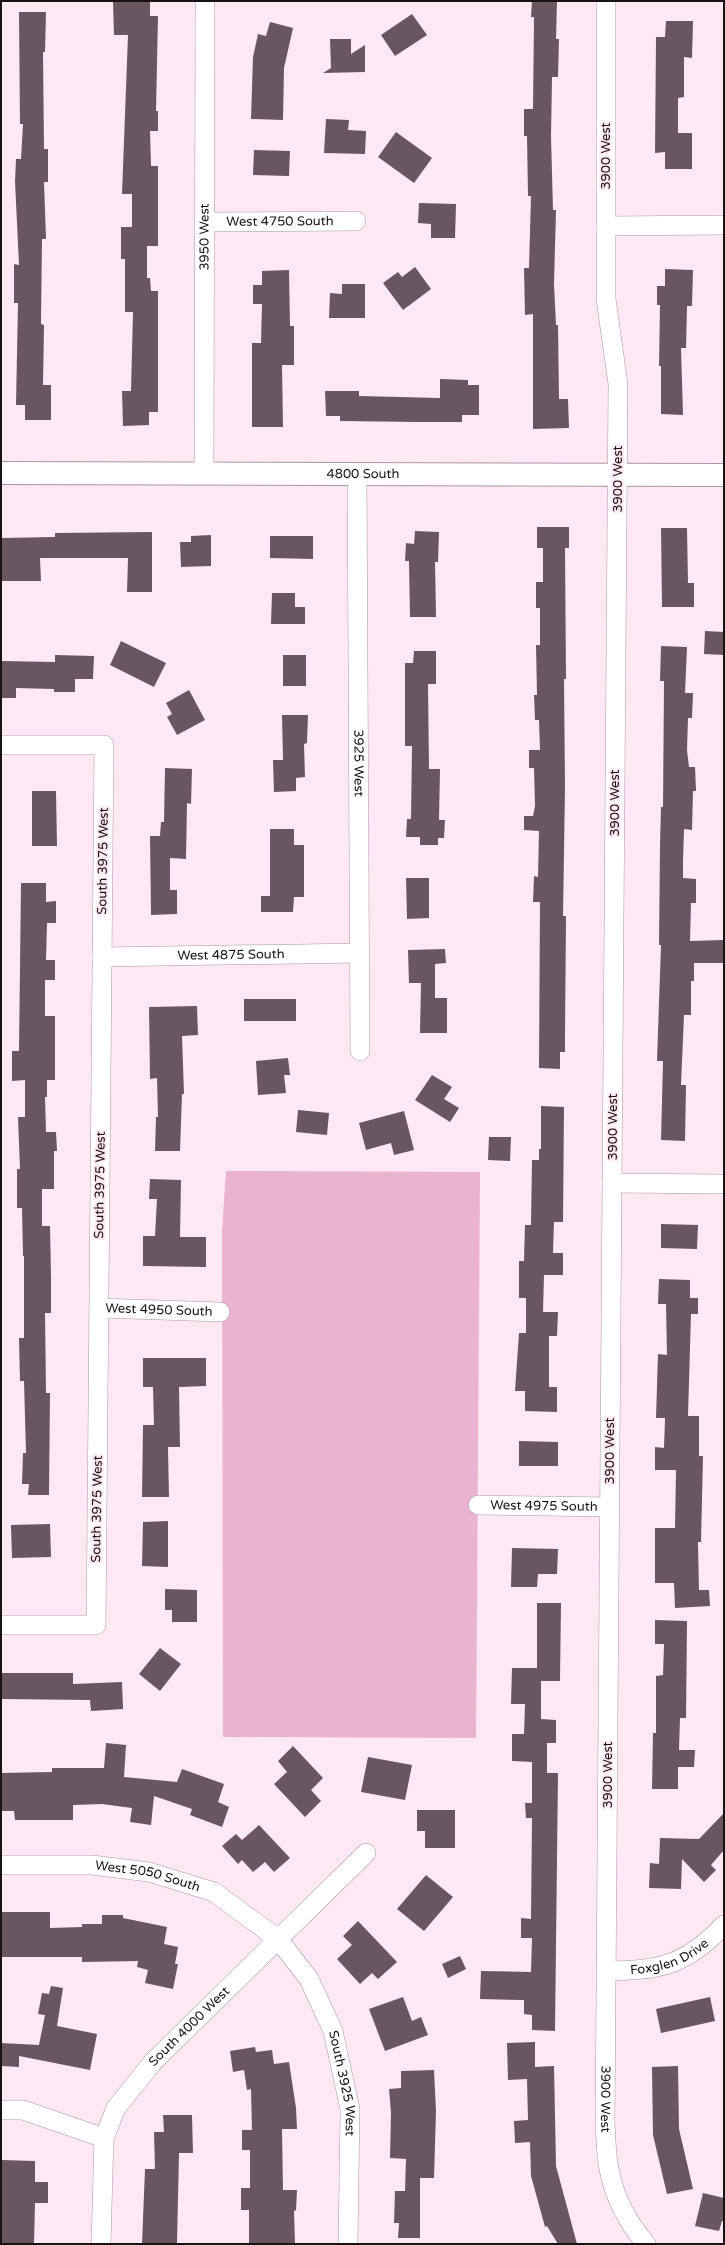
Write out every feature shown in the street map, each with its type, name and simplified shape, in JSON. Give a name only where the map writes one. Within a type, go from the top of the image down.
[{"type":"street","name":"3950 West","points":[[204,473],[205,1]]},
{"type":"street","name":"3900 West","points":[[606,1],[606,299],[618,384],[618,475],[605,2123],[609,2170],[619,2201],[636,2233],[646,2244]]},
{"type":"street","name":"West 4750 South","points":[[205,222],[356,221]]},
{"type":"street","points":[[606,226],[724,226]]},
{"type":"street","name":"4800 South","points":[[1,473],[724,475]]},
{"type":"street","name":"3925 West","points":[[357,474],[360,1052]]},
{"type":"street","name":"South 3975 West","points":[[1,744],[104,745],[96,1625],[1,1625]]},
{"type":"street","name":"West 4875 South","points":[[102,957],[359,953]]},
{"type":"street","points":[[612,1183],[724,1184]]},
{"type":"street","name":"West 4950 South","points":[[99,1308],[220,1312]]},
{"type":"street","name":"West 4975 South","points":[[478,1506],[610,1507]]},
{"type":"street","name":"South 4000 West","points":[[101,2244],[104,2138],[116,2108],[153,2062],[366,1854]]},
{"type":"street","name":"West 5050 South","points":[[1,1865],[92,1865],[149,1872],[214,1892],[278,1939]]},
{"type":"street","name":"Foxglen Drive","points":[[606,1971],[648,1970],[679,1961],[710,1940],[724,1925]]},
{"type":"street","name":"South 3925 West","points":[[278,1939],[309,1979],[333,2031],[350,2109],[348,2244]]},
{"type":"street","points":[[1,2110],[23,2110],[104,2138]]},
{"type":"shaded area","points":[[226,1171],[480,1172],[476,1738],[223,1737],[222,1230]]},
{"type":"building","points":[[113,1],[150,1],[150,16],[158,16],[156,111],[158,111],[158,131],[150,131],[151,166],[158,166],[158,246],[147,246],[147,278],[150,278],[151,291],[158,291],[158,412],[149,412],[149,425],[123,426],[122,391],[131,391],[133,312],[125,312],[125,259],[121,259],[121,227],[132,227],[132,194],[122,194],[128,35],[114,35]]},
{"type":"building","points":[[532,1],[557,1],[556,39],[559,39],[558,77],[552,77],[551,136],[553,210],[556,210],[554,284],[556,325],[558,325],[559,399],[568,399],[569,428],[533,429],[533,314],[525,315],[524,268],[529,268],[531,196],[528,196],[527,136],[524,136],[524,109],[533,109],[534,17],[531,17]]},
{"type":"building","points":[[19,12],[46,12],[45,52],[43,52],[44,149],[48,149],[48,182],[44,182],[46,239],[42,239],[41,324],[44,325],[43,385],[51,385],[51,420],[25,420],[25,405],[16,405],[18,303],[14,303],[14,264],[19,265],[15,181],[16,159],[21,159],[23,124],[20,124]]},
{"type":"building","points":[[412,14],[427,35],[395,56],[381,35]]},
{"type":"building","points":[[666,21],[693,21],[692,58],[684,57],[684,97],[678,98],[678,133],[692,133],[692,169],[665,169],[665,152],[655,153],[656,37],[665,37]]},
{"type":"building","points":[[270,22],[293,28],[284,68],[283,120],[251,119],[253,57],[258,34],[266,36]]},
{"type":"building","points":[[330,39],[351,39],[351,54],[365,45],[365,72],[323,73],[331,68]]},
{"type":"building","points":[[326,119],[349,120],[348,130],[366,131],[365,154],[324,153]]},
{"type":"building","points":[[396,132],[432,158],[414,183],[378,157]]},
{"type":"building","points":[[254,150],[290,151],[289,176],[253,175]]},
{"type":"building","points":[[419,203],[456,204],[455,238],[431,238],[431,224],[418,223]]},
{"type":"building","points":[[415,267],[431,289],[403,310],[383,283],[398,272],[402,277]]},
{"type":"building","points":[[665,269],[693,270],[692,306],[687,306],[686,348],[681,348],[683,415],[661,414],[661,366],[659,366],[660,305],[657,305],[657,286],[665,286]]},
{"type":"building","points":[[289,270],[290,326],[294,326],[294,365],[282,365],[283,427],[252,427],[252,343],[261,343],[262,304],[253,304],[253,285],[262,285],[262,271]]},
{"type":"building","points":[[342,284],[365,284],[365,318],[329,318],[330,293],[342,294]]},
{"type":"building","points":[[440,379],[468,380],[468,385],[479,385],[479,415],[462,415],[462,422],[340,421],[340,416],[326,416],[325,391],[359,391],[359,396],[440,398]]},
{"type":"building","points":[[537,527],[569,527],[569,548],[565,548],[566,679],[564,679],[565,786],[563,916],[566,916],[565,1052],[560,1052],[560,1069],[539,1068],[540,902],[533,902],[534,876],[538,877],[539,831],[524,830],[524,816],[533,816],[535,806],[534,768],[529,768],[529,750],[540,750],[539,720],[535,720],[534,695],[537,695],[536,645],[540,645],[540,608],[536,608],[536,582],[543,582],[543,548],[537,548]]},
{"type":"building","points":[[661,528],[687,528],[688,583],[694,583],[694,607],[662,607]]},
{"type":"building","points":[[415,531],[439,532],[438,562],[435,562],[436,617],[410,617],[409,561],[405,561],[406,543],[414,544]]},
{"type":"building","points":[[152,532],[152,592],[127,592],[128,558],[40,558],[41,581],[1,581],[1,538],[55,537],[55,533]]},
{"type":"building","points":[[211,535],[211,566],[181,567],[180,542],[191,542],[191,536]]},
{"type":"building","points":[[270,536],[313,536],[313,559],[270,558]]},
{"type":"building","points":[[272,593],[295,593],[295,607],[305,607],[305,624],[271,624]]},
{"type":"building","points":[[705,631],[724,632],[724,655],[704,654]]},
{"type":"building","points":[[121,641],[166,663],[154,687],[110,665]]},
{"type":"building","points":[[661,646],[687,647],[685,693],[693,693],[692,718],[688,718],[687,750],[689,767],[695,767],[696,791],[693,791],[692,830],[684,829],[683,861],[683,878],[696,879],[696,903],[691,903],[690,941],[724,940],[724,963],[694,963],[694,981],[691,981],[691,1015],[684,1015],[681,1085],[686,1085],[685,1141],[661,1140],[663,1061],[657,1061],[661,945],[659,945],[660,846],[661,807],[663,807],[664,681],[660,681]]},
{"type":"building","points":[[414,651],[436,651],[436,684],[428,684],[429,769],[440,769],[439,820],[445,820],[444,838],[438,838],[438,845],[420,845],[420,837],[406,837],[407,819],[411,819],[412,746],[405,746],[405,663],[413,663]]},
{"type":"building","points":[[55,655],[94,656],[93,679],[75,679],[75,692],[54,692],[54,689],[16,688],[16,698],[1,698],[1,661],[55,662]]},
{"type":"building","points":[[283,655],[306,655],[306,686],[283,686]]},
{"type":"building","points":[[189,690],[205,720],[177,735],[167,717],[172,714],[166,703]]},
{"type":"building","points":[[282,715],[308,715],[307,743],[304,744],[305,777],[296,778],[296,791],[274,792],[273,760],[283,760]]},
{"type":"building","points":[[165,768],[192,769],[191,804],[187,803],[186,859],[170,858],[170,890],[177,890],[177,914],[151,915],[150,836],[160,836],[161,822],[164,822]]},
{"type":"building","points":[[32,791],[56,791],[57,846],[32,846]]},
{"type":"building","points":[[270,829],[294,829],[294,845],[304,845],[304,897],[294,897],[293,912],[261,912],[261,896],[270,896]]},
{"type":"building","points":[[406,878],[429,878],[429,918],[407,919]]},
{"type":"building","points":[[21,883],[46,883],[46,902],[56,901],[56,923],[47,923],[46,960],[55,960],[55,980],[45,980],[45,1016],[55,1016],[55,1080],[47,1080],[47,1097],[45,1097],[46,1132],[56,1132],[57,1151],[54,1151],[54,1189],[42,1189],[42,1226],[50,1226],[51,1313],[45,1313],[46,1393],[50,1393],[49,1495],[28,1495],[29,1484],[22,1484],[23,1453],[26,1453],[24,1381],[20,1381],[19,1338],[24,1338],[24,1256],[22,1208],[17,1208],[17,1169],[20,1169],[18,1117],[25,1117],[25,1080],[12,1081],[12,1051],[19,1051]]},
{"type":"building","points":[[445,949],[446,963],[435,964],[435,998],[447,998],[447,1033],[420,1033],[421,983],[409,983],[408,950]]},
{"type":"building","points":[[244,999],[296,999],[296,1021],[244,1021]]},
{"type":"building","points":[[197,1006],[198,1035],[182,1036],[184,1094],[182,1094],[180,1151],[155,1151],[156,1117],[158,1117],[157,1078],[150,1079],[149,1007]]},
{"type":"building","points":[[288,1058],[290,1075],[284,1075],[286,1093],[258,1095],[256,1061]]},
{"type":"building","points":[[432,1075],[452,1087],[444,1099],[459,1108],[450,1122],[415,1100]]},
{"type":"building","points":[[541,1106],[564,1107],[563,1222],[554,1222],[553,1253],[563,1253],[563,1275],[544,1275],[543,1312],[558,1312],[557,1336],[549,1336],[549,1387],[557,1387],[557,1412],[525,1411],[525,1391],[515,1391],[519,1333],[526,1333],[526,1298],[519,1298],[519,1261],[524,1261],[525,1225],[531,1225],[532,1160],[539,1160],[539,1149],[541,1149]]},
{"type":"building","points":[[298,1110],[329,1113],[327,1135],[296,1132]]},
{"type":"building","points":[[404,1111],[414,1150],[394,1155],[391,1143],[366,1150],[359,1123]]},
{"type":"building","points":[[489,1137],[511,1137],[510,1161],[488,1160]]},
{"type":"building","points":[[150,1179],[181,1180],[180,1237],[206,1237],[206,1267],[143,1266],[143,1236],[155,1236],[157,1199],[149,1199]]},
{"type":"building","points":[[661,1224],[698,1225],[697,1249],[661,1248]]},
{"type":"building","points":[[659,1279],[690,1280],[690,1298],[698,1298],[698,1314],[691,1314],[688,1416],[699,1416],[699,1456],[703,1456],[701,1542],[698,1542],[699,1590],[709,1590],[710,1606],[675,1608],[674,1583],[655,1583],[655,1528],[675,1528],[676,1470],[655,1470],[655,1447],[664,1448],[665,1418],[656,1418],[658,1354],[667,1355],[666,1304],[658,1304]]},
{"type":"building","points":[[143,1358],[206,1358],[206,1386],[179,1387],[180,1447],[168,1447],[169,1497],[142,1497],[143,1425],[154,1425],[153,1387],[143,1387]]},
{"type":"building","points":[[519,1441],[558,1442],[558,1466],[519,1466]]},
{"type":"building","points":[[168,1521],[168,1567],[142,1566],[143,1522]]},
{"type":"building","points":[[50,1524],[51,1557],[12,1558],[11,1525]]},
{"type":"building","points":[[512,1548],[558,1549],[557,1574],[538,1574],[537,1587],[511,1587]]},
{"type":"building","points":[[165,1589],[197,1590],[197,1622],[172,1622],[172,1610],[165,1610]]},
{"type":"building","points":[[537,1603],[561,1603],[560,1681],[541,1681],[541,1719],[556,1720],[556,1743],[547,1743],[547,1773],[558,1773],[555,2031],[532,2030],[532,2015],[524,2014],[524,2000],[480,1999],[481,1971],[531,1972],[532,1938],[521,1938],[521,1918],[531,1919],[532,1818],[526,1818],[525,1803],[532,1803],[532,1762],[512,1761],[512,1734],[524,1734],[525,1704],[511,1704],[512,1668],[537,1668]]},
{"type":"building","points":[[655,1620],[687,1621],[686,1718],[680,1718],[679,1750],[695,1750],[694,1767],[678,1767],[678,1789],[652,1789],[653,1733],[656,1733],[656,1676],[663,1675],[664,1644],[655,1644]]},
{"type":"building","points":[[160,1648],[181,1664],[160,1691],[139,1674]]},
{"type":"building","points":[[1,1673],[73,1673],[73,1684],[122,1682],[123,1709],[91,1711],[90,1700],[1,1699]]},
{"type":"building","points":[[106,1743],[126,1745],[124,1777],[177,1782],[182,1769],[224,1784],[218,1802],[229,1807],[222,1827],[190,1815],[192,1809],[154,1796],[151,1825],[130,1822],[132,1808],[102,1804],[73,1805],[73,1820],[15,1820],[14,1811],[1,1811],[1,1773],[52,1772],[52,1768],[104,1768]]},
{"type":"building","points":[[293,1746],[323,1778],[311,1790],[321,1801],[305,1817],[274,1784],[287,1772],[278,1761]]},
{"type":"building","points":[[368,1757],[412,1765],[405,1800],[361,1792]]},
{"type":"building","points":[[417,1810],[455,1810],[455,1848],[425,1848],[425,1831],[417,1831]]},
{"type":"building","points":[[724,1813],[724,1850],[711,1865],[716,1870],[704,1882],[682,1859],[681,1889],[649,1888],[650,1863],[659,1864],[660,1838],[699,1839]]},
{"type":"building","points":[[259,1825],[290,1858],[274,1872],[265,1862],[253,1872],[242,1860],[238,1864],[222,1846],[236,1834],[242,1840]]},
{"type":"building","points":[[426,1875],[453,1897],[424,1931],[397,1909]]},
{"type":"building","points":[[1,1912],[50,1912],[50,1928],[82,1927],[82,1924],[102,1924],[102,1915],[123,1915],[123,1918],[167,1927],[164,1944],[178,1947],[175,1964],[178,1964],[173,1989],[145,1983],[148,1970],[137,1967],[138,1961],[82,1962],[82,1957],[1,1957]]},
{"type":"building","points":[[358,1921],[397,1962],[378,1979],[372,1973],[360,1984],[337,1959],[352,1945],[343,1936]]},
{"type":"building","points":[[460,1956],[466,1969],[448,1978],[442,1964]]},
{"type":"building","points":[[51,1986],[63,1988],[57,2026],[97,2034],[90,2070],[19,2056],[19,2067],[1,2066],[1,2043],[39,2045],[45,2015],[38,2014],[42,1993],[49,1994]]},
{"type":"building","points":[[403,1997],[412,2021],[421,2017],[428,2035],[385,2051],[369,2009]]},
{"type":"building","points":[[710,1997],[715,2021],[661,2033],[656,2009]]},
{"type":"building","points":[[535,2042],[535,2067],[554,2066],[556,2166],[577,2244],[558,2244],[547,2226],[545,2227],[531,2176],[530,2142],[515,2143],[514,2121],[528,2120],[527,2079],[508,2080],[507,2043]]},
{"type":"building","points":[[255,2047],[256,2052],[272,2050],[274,2064],[289,2062],[296,2108],[297,2129],[282,2129],[283,2190],[297,2190],[296,2211],[294,2210],[295,2244],[249,2244],[249,2210],[241,2210],[241,2188],[250,2188],[250,2150],[242,2150],[242,2130],[252,2130],[251,2089],[247,2090],[244,2070],[233,2072],[230,2051]]},
{"type":"building","points":[[678,2066],[679,2129],[693,2189],[667,2194],[653,2135],[652,2067]]},
{"type":"building","points":[[434,2070],[436,2111],[434,2178],[420,2178],[420,2238],[398,2238],[399,2223],[394,2223],[395,2191],[405,2191],[406,2159],[390,2158],[391,2113],[389,2089],[401,2088],[401,2071]]},
{"type":"building","points":[[163,2115],[192,2115],[193,2153],[179,2153],[177,2244],[142,2244],[145,2169],[155,2169],[154,2132],[164,2132]]},
{"type":"building","points":[[2,2160],[35,2161],[35,2182],[48,2182],[48,2203],[35,2203],[34,2244],[1,2244]]},
{"type":"building","points":[[703,2193],[724,2198],[724,2222],[722,2221],[719,2231],[695,2226]]}]
